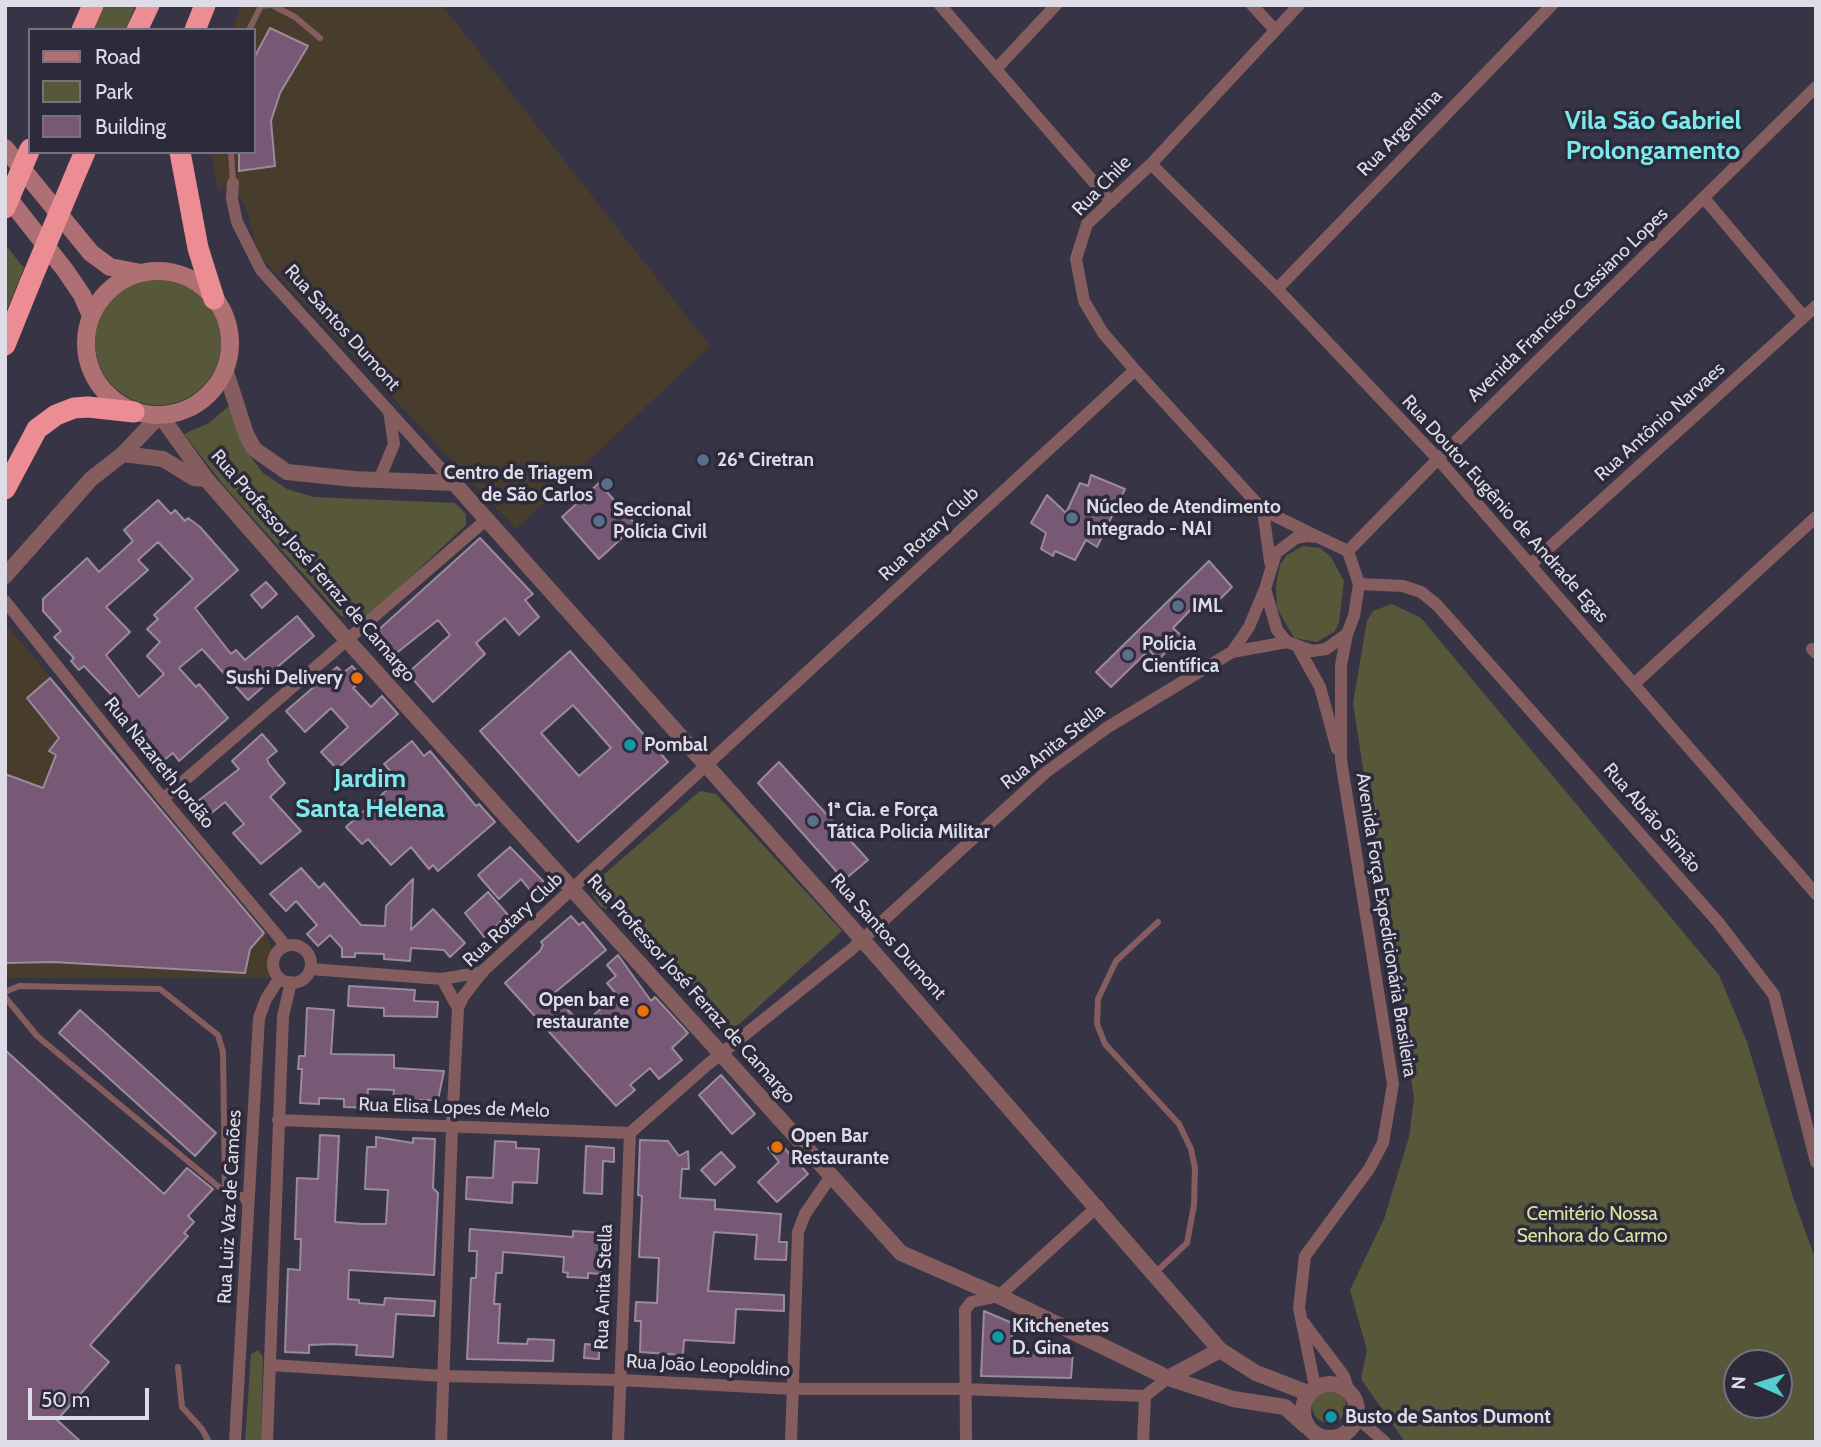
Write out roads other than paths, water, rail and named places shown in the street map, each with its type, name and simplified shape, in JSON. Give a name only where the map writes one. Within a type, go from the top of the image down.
[{"type":"highway","points":[[83,28],[93,5]]},
{"type":"highway","points":[[138,28],[149,5]]},
{"type":"highway","points":[[196,28],[205,5]]},
{"type":"highway","points":[[5,208],[28,154]]},
{"type":"highway","points":[[180,154],[198,248],[214,299]]},
{"type":"highway","points":[[5,345],[81,160]]},
{"type":"highway","points":[[5,489],[37,429],[56,415],[74,408],[88,407],[134,412]]},
{"type":"main road","points":[[5,148],[91,253],[110,267],[141,273],[161,271],[181,275],[199,285],[214,299],[229,332],[225,369],[214,388],[199,402],[180,412],[160,415],[134,412],[113,400],[98,383],[88,362],[86,339],[91,316],[102,297],[120,282],[141,273]]},
{"type":"main road","points":[[5,194],[65,270],[82,295],[91,316]]},
{"type":"street","points":[[940,5],[1111,202]]},
{"type":"street","points":[[997,68],[1056,5]]},
{"type":"street","points":[[1252,5],[1275,30]]},
{"type":"street","name":"Rua Chile","points":[[1264,510],[1104,333],[1084,301],[1077,280],[1076,259],[1087,224],[1151,164],[1299,5]]},
{"type":"street","name":"Rua Argentina","points":[[1277,289],[1552,5]]},
{"type":"street","name":"Avenida Francisco Cassiano Lopes","points":[[1348,551],[1438,458],[1816,87]]},
{"type":"street","name":"Rua Doutor Eugênio de Andrade Egas","points":[[1151,164],[1277,289],[1438,458],[1816,894]]},
{"type":"street","name":"Rua Santos Dumont","points":[[233,183],[232,199],[237,222],[261,270],[708,765],[1098,1206],[1220,1350],[1256,1373],[1311,1390]]},
{"type":"street","points":[[1704,198],[1804,317]]},
{"type":"street","name":"Rua Antônio Narvaes","points":[[1530,565],[1816,306]]},
{"type":"street","points":[[225,369],[246,434],[254,449],[270,463],[287,472],[454,483]]},
{"type":"street","name":"Rua Rotary Club","points":[[458,1008],[483,971],[574,890],[1135,370]]},
{"type":"street","points":[[379,480],[394,443],[389,411]]},
{"type":"street","points":[[5,576],[91,479],[123,454],[160,415]]},
{"type":"street","name":"Rua Professor José Ferraz de Camargo","points":[[160,415],[206,479],[347,640],[901,1253],[999,1296],[1168,1378],[1233,1399],[1285,1407],[1310,1433]]},
{"type":"street","points":[[123,454],[163,459],[194,478],[206,479]]},
{"type":"street","points":[[1232,652],[1293,645],[1326,649],[1347,634],[1354,616],[1359,584],[1348,551],[1264,510]]},
{"type":"street","points":[[1232,652],[1249,627],[1265,589],[1270,564],[1264,510]]},
{"type":"street","points":[[1635,683],[1816,517]]},
{"type":"street","points":[[163,799],[487,519]]},
{"type":"street","points":[[1270,564],[1284,545],[1296,538],[1318,537]]},
{"type":"street","name":"Rua Abrão Simão","points":[[1359,584],[1403,586],[1421,592],[1437,605],[1718,922],[1774,995],[1816,1162]]},
{"type":"street","points":[[1265,589],[1277,630],[1293,645]]},
{"type":"street","name":"Rua Nazareth Jordão","points":[[5,601],[163,799],[282,941],[282,948]]},
{"type":"street","name":"Avenida Força Expedicionária Brasileira","points":[[1341,760],[1340,675],[1347,634]]},
{"type":"street","name":"Avenida Força Expedicionária Brasileira","points":[[1293,645],[1320,687],[1341,760],[1393,1084],[1383,1143],[1369,1170],[1305,1256],[1300,1287],[1311,1390]]},
{"type":"street","name":"Rua Anita Stella","points":[[618,1442],[630,1133],[720,1055],[862,940],[1045,773],[1108,727],[1232,652]]},
{"type":"street","points":[[267,1442],[285,981],[273,965],[282,948],[295,945],[306,951],[310,969]]},
{"type":"street","points":[[310,969],[442,979],[483,971]]},
{"type":"street","points":[[285,981],[302,979],[310,969]]},
{"type":"street","points":[[440,1442],[458,1008],[442,979]]},
{"type":"street","name":"Rua Luiz Vaz de Camões","points":[[235,1442],[260,1018],[266,999],[285,981]]},
{"type":"street","name":"Rua Elisa Lopes de Melo","points":[[278,1120],[630,1133]]},
{"type":"street","points":[[791,1442],[798,1232],[805,1214],[831,1176]]},
{"type":"street","points":[[965,1442],[965,1310],[971,1302],[999,1296],[1098,1206]]},
{"type":"street","points":[[1303,1321],[1344,1376],[1355,1400],[1352,1428]]},
{"type":"street","points":[[1143,1442],[1145,1396],[1168,1378],[1220,1350]]},
{"type":"street","name":"Rua João Leopoldino","points":[[270,1365],[443,1376],[620,1380],[792,1390],[964,1389],[1145,1396]]},
{"type":"street","points":[[1348,1389],[1330,1383],[1311,1390],[1302,1409],[1310,1433],[1320,1437],[1338,1437],[1352,1428]]},
{"type":"street","points":[[1352,1428],[1385,1442]]},
{"type":"lane","points":[[250,28],[261,6],[271,5],[295,17],[320,38]]},
{"type":"lane","points":[[230,154],[233,183]]},
{"type":"lane","points":[[1154,1273],[1187,1244],[1194,1205],[1195,1168],[1191,1149],[1179,1124],[1105,1044],[1097,1024],[1098,999],[1116,961],[1158,922]]},
{"type":"lane","points":[[225,1192],[223,1052],[218,1035],[160,989],[19,986],[5,995],[37,1036],[225,1192],[241,1195],[250,1215]]},
{"type":"lane","points":[[178,1367],[182,1407],[202,1429],[209,1442]]},
{"type":"place","name":"26ª Ciretran","points":[[703,460]]},
{"type":"place","name":"Centro de Triagem de São Carlos","points":[[607,484]]},
{"type":"place","name":"Núcleo de Atendimento Integrado - NAI","points":[[1072,518]]},
{"type":"place","name":"Seccional Polícia Civil","points":[[599,521]]},
{"type":"place","name":"IML","points":[[1178,606]]},
{"type":"place","name":"Polícia Científica","points":[[1128,655]]},
{"type":"place","name":"Sushi Delivery","points":[[357,678]]},
{"type":"place","name":"Pombal","points":[[630,745]]},
{"type":"place","name":"1ª Cia. e Força Tática Policia Militar","points":[[813,821]]},
{"type":"place","name":"Open bar e restaurante","points":[[643,1011]]},
{"type":"place","name":"Open Bar Restaurante","points":[[777,1147]]},
{"type":"place","name":"Kitchenetes D. Gina","points":[[998,1337]]},
{"type":"place","name":"Busto de Santos Dumont","points":[[1331,1417]]},
{"type":"district","name":"Vila São Gabriel Prolongamento","points":[[1653,136]]},
{"type":"district","name":"Jardim Santa Helena","points":[[370,794]]},
{"type":"park label","name":"Cemitério Nossa Senhora do Carmo","points":[[1592,1225]]}]
